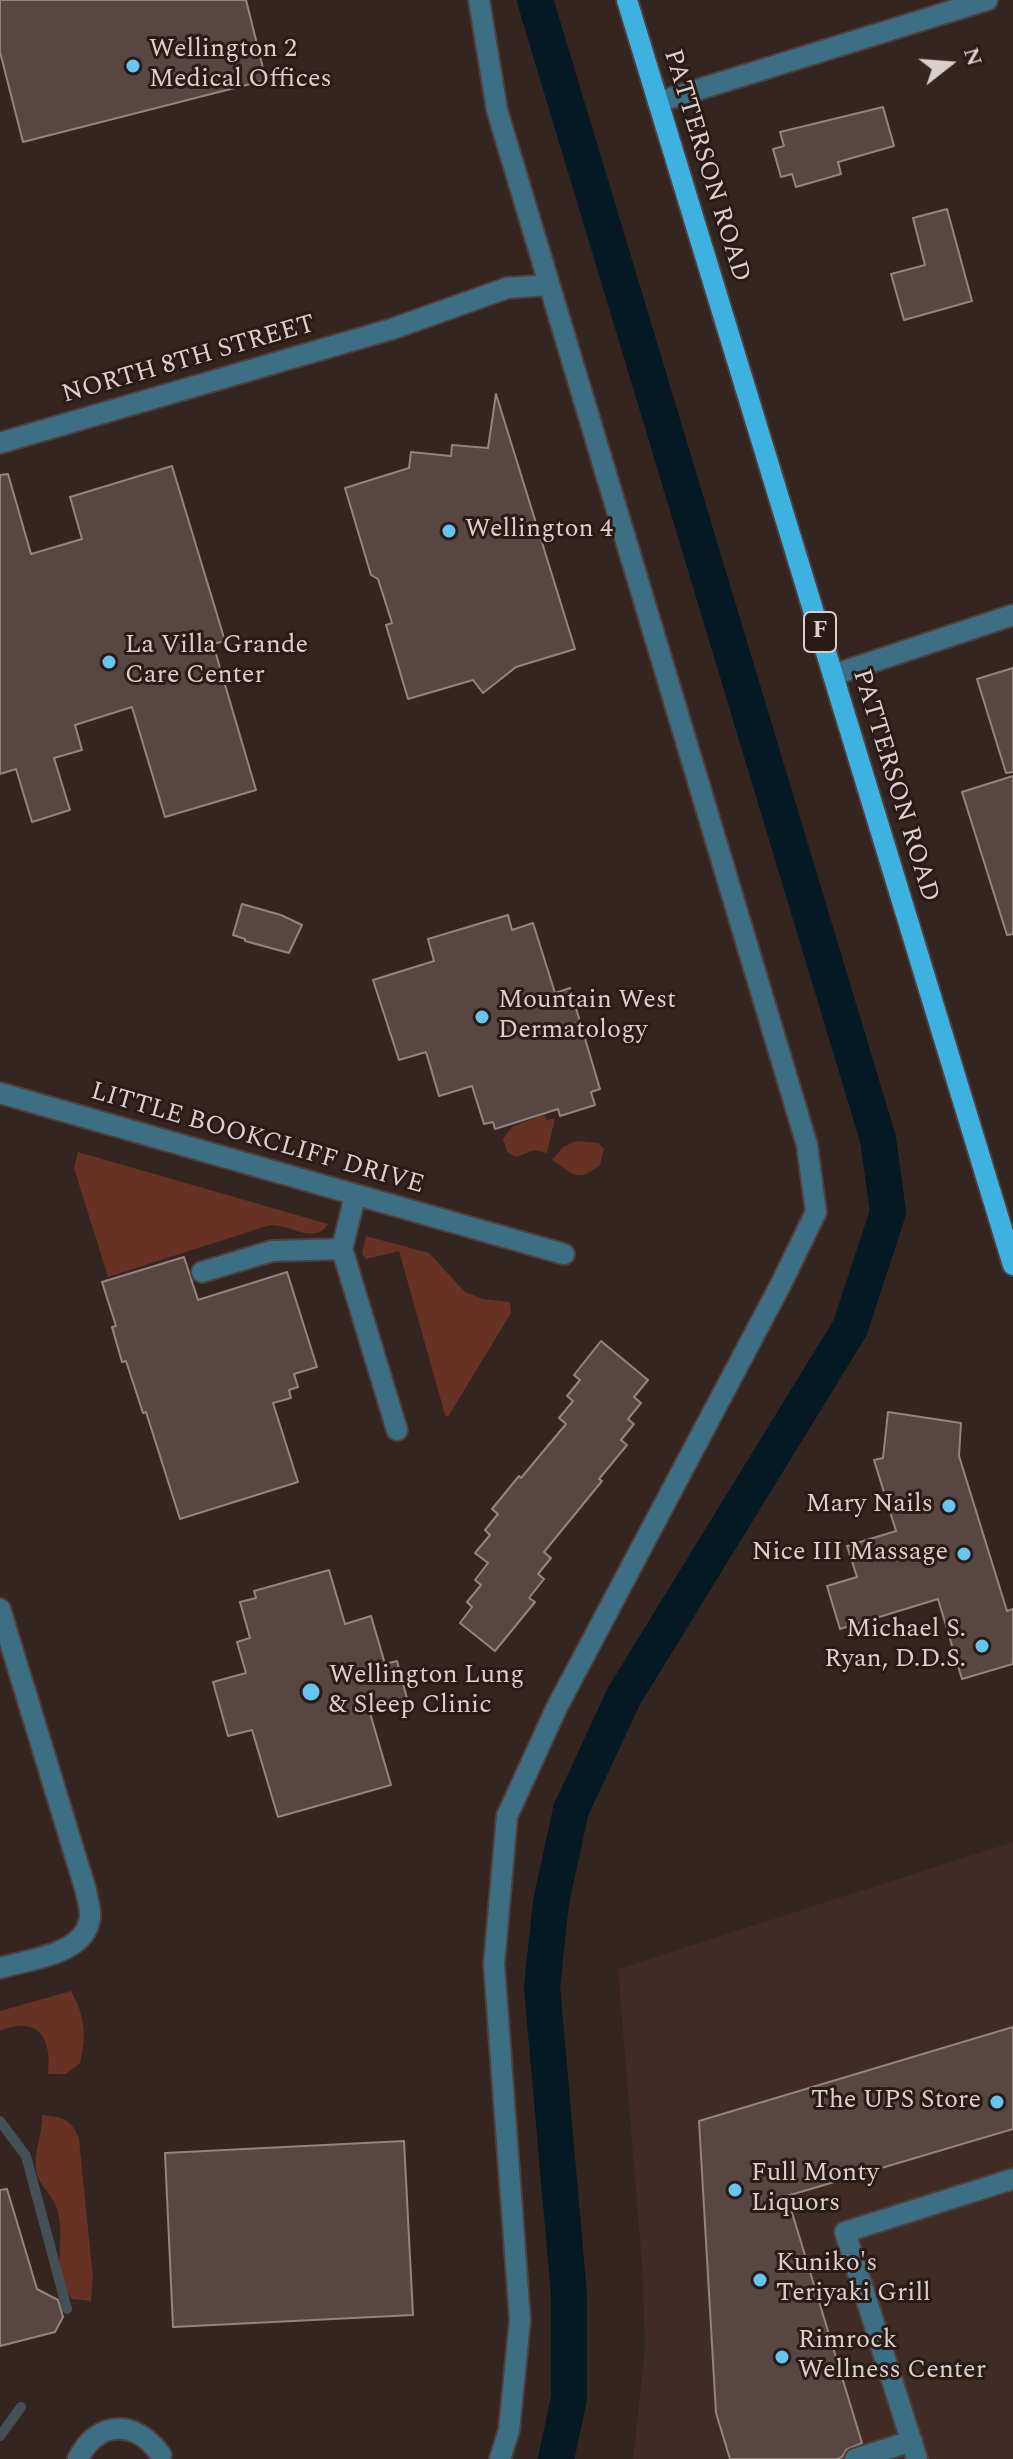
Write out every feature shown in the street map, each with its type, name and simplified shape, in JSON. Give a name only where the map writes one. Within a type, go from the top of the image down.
[{"type":"main road","name":"PATTERSON ROAD","points":[[627,0],[833,675],[1005,1210],[1013,1265]]},
{"type":"street","points":[[479,0],[497,110],[807,1145],[816,1212],[557,1707],[507,1816],[494,1964],[520,2320],[509,2430],[500,2459]]},
{"type":"street","points":[[658,102],[987,0]]},
{"type":"street","name":"NORTH 8TH STREET","points":[[0,443],[392,329],[507,288],[549,285]]},
{"type":"street","points":[[833,675],[1013,615]]},
{"type":"street","name":"LITTLE BOOKCLIFF DRIVE","points":[[0,1093],[564,1254]]},
{"type":"street","points":[[355,1196],[342,1249],[397,1430]]},
{"type":"street","points":[[202,1272],[272,1251],[342,1249]]},
{"type":"street","points":[[0,1609],[86,1891],[90,1917],[81,1939],[64,1950],[0,1968]]},
{"type":"street","points":[[855,2459],[914,2450],[845,2232],[1013,2179]]},
{"type":"street","points":[[78,2459],[90,2439],[109,2429],[134,2431],[150,2440],[161,2455]]},
{"type":"shaded area","points":[[543,1115],[548,1120],[555,1118],[547,1153],[534,1150],[516,1157],[507,1152],[503,1139],[512,1127]]},
{"type":"shaded area","points":[[577,1141],[598,1143],[604,1149],[600,1165],[579,1175],[552,1160],[563,1147]]},
{"type":"shaded area","points":[[78,1152],[328,1224],[322,1230],[309,1234],[270,1225],[108,1277],[74,1168]]},
{"type":"shaded area","points":[[366,1236],[429,1253],[465,1292],[483,1299],[510,1302],[511,1313],[448,1417],[399,1251],[366,1259],[362,1254]]},
{"type":"shaded area","points":[[1013,1842],[1013,2459],[633,2459],[645,2349],[642,2264],[618,1969]]},
{"type":"shaded area","points":[[71,1991],[83,2026],[80,2063],[66,2074],[48,2074],[48,2050],[40,2033],[24,2026],[0,2031],[0,2011]]},
{"type":"shaded area","points":[[42,2115],[65,2120],[79,2139],[93,2278],[91,2301],[72,2299],[61,2278],[60,2221],[57,2209],[36,2171]]},
{"type":"building","name":"Wellington 2 Medical Offices","points":[[0,0],[246,0],[266,80],[23,142],[0,52]]},
{"type":"building","points":[[883,107],[894,146],[838,162],[841,174],[796,187],[792,174],[781,177],[773,149],[784,146],[780,132]]},
{"type":"building","points":[[947,209],[972,301],[904,320],[891,274],[925,265],[913,218]]},
{"type":"building","name":"Wellington 4","points":[[496,394],[575,649],[516,667],[483,693],[473,680],[408,699],[386,625],[392,623],[378,579],[371,575],[345,488],[409,468],[411,452],[451,456],[452,445],[488,448]]},
{"type":"building","name":"La Villa Grande Care Center","points":[[172,466],[225,641],[213,644],[256,790],[165,817],[132,707],[75,725],[82,750],[54,758],[70,810],[32,822],[16,769],[0,774],[0,475],[8,474],[31,554],[82,539],[70,497]]},
{"type":"building","points":[[1013,668],[1013,772],[1006,773],[977,679]]},
{"type":"building","points":[[1013,776],[1013,934],[1007,935],[962,792]]},
{"type":"building","points":[[242,904],[281,915],[302,925],[289,953],[233,935]]},
{"type":"building","name":"Mountain West Dermatology","points":[[508,915],[512,930],[533,923],[555,993],[570,988],[600,1089],[591,1092],[595,1105],[560,1116],[558,1109],[495,1129],[493,1122],[484,1124],[472,1086],[439,1096],[426,1052],[399,1060],[373,980],[434,961],[428,939]]},
{"type":"building","points":[[184,1257],[198,1300],[287,1272],[317,1367],[294,1374],[298,1387],[289,1390],[291,1398],[273,1403],[298,1482],[180,1519],[146,1412],[143,1413],[126,1361],[122,1362],[112,1327],[116,1326],[102,1282]]},
{"type":"building","points":[[601,1341],[648,1380],[634,1397],[641,1403],[628,1419],[634,1424],[621,1440],[627,1445],[544,1552],[551,1558],[538,1574],[544,1579],[529,1598],[535,1602],[495,1651],[460,1623],[472,1607],[467,1602],[481,1585],[475,1580],[488,1563],[475,1553],[490,1535],[485,1530],[498,1514],[492,1509],[566,1424],[559,1418],[573,1401],[567,1396],[580,1380],[574,1375]]},
{"type":"building","points":[[888,1412],[961,1423],[959,1456],[1007,1611],[1013,1609],[1013,1664],[962,1679],[938,1599],[840,1629],[827,1586],[857,1577],[847,1546],[896,1531],[874,1460],[883,1458]]},
{"type":"building","name":"Wellington Lung & Sleep Clinic","points":[[329,1570],[345,1624],[371,1616],[385,1664],[397,1661],[408,1702],[370,1713],[391,1785],[278,1817],[252,1730],[228,1736],[213,1682],[246,1673],[237,1642],[250,1638],[240,1602],[256,1598],[254,1591]]},
{"type":"building","points":[[1013,2027],[1013,2129],[787,2196],[862,2443],[846,2450],[837,2459],[730,2459],[716,2413],[699,2121]]},
{"type":"building","points":[[404,2141],[413,2315],[173,2327],[165,2153]]},
{"type":"building","points":[[7,2189],[37,2289],[58,2300],[63,2317],[55,2332],[0,2346],[0,2190]]},
{"type":"waterway","points":[[535,0],[878,1139],[888,1212],[850,1328],[624,1696],[571,1810],[551,1902],[542,1987],[569,2295],[569,2398],[556,2459]]},
{"type":"waterway","points":[[0,2121],[26,2156],[67,2309]]},
{"type":"waterway","points":[[0,2436],[21,2407]]},
{"type":"place","name":"Wellington 2 Medical Offices","points":[[133,66]]},
{"type":"place","name":"Wellington 4","points":[[449,531]]},
{"type":"place","name":"La Villa Grande Care Center","points":[[109,662]]},
{"type":"place","name":"Mountain West Dermatology","points":[[482,1017]]},
{"type":"place","name":"Mary Nails","points":[[949,1506]]},
{"type":"place","name":"Nice III Massage","points":[[964,1554]]},
{"type":"place","name":"Michael S. Ryan, D.D.S.","points":[[982,1646]]},
{"type":"place","name":"Wellington Lung & Sleep Clinic","points":[[311,1692]]},
{"type":"place","name":"The UPS Store","points":[[997,2102]]},
{"type":"place","name":"Full Monty Liquors","points":[[735,2190]]},
{"type":"place","name":"Kuniko's Teriyaki Grill","points":[[760,2280]]},
{"type":"place","name":"Rimrock Wellness Center","points":[[782,2357]]}]
